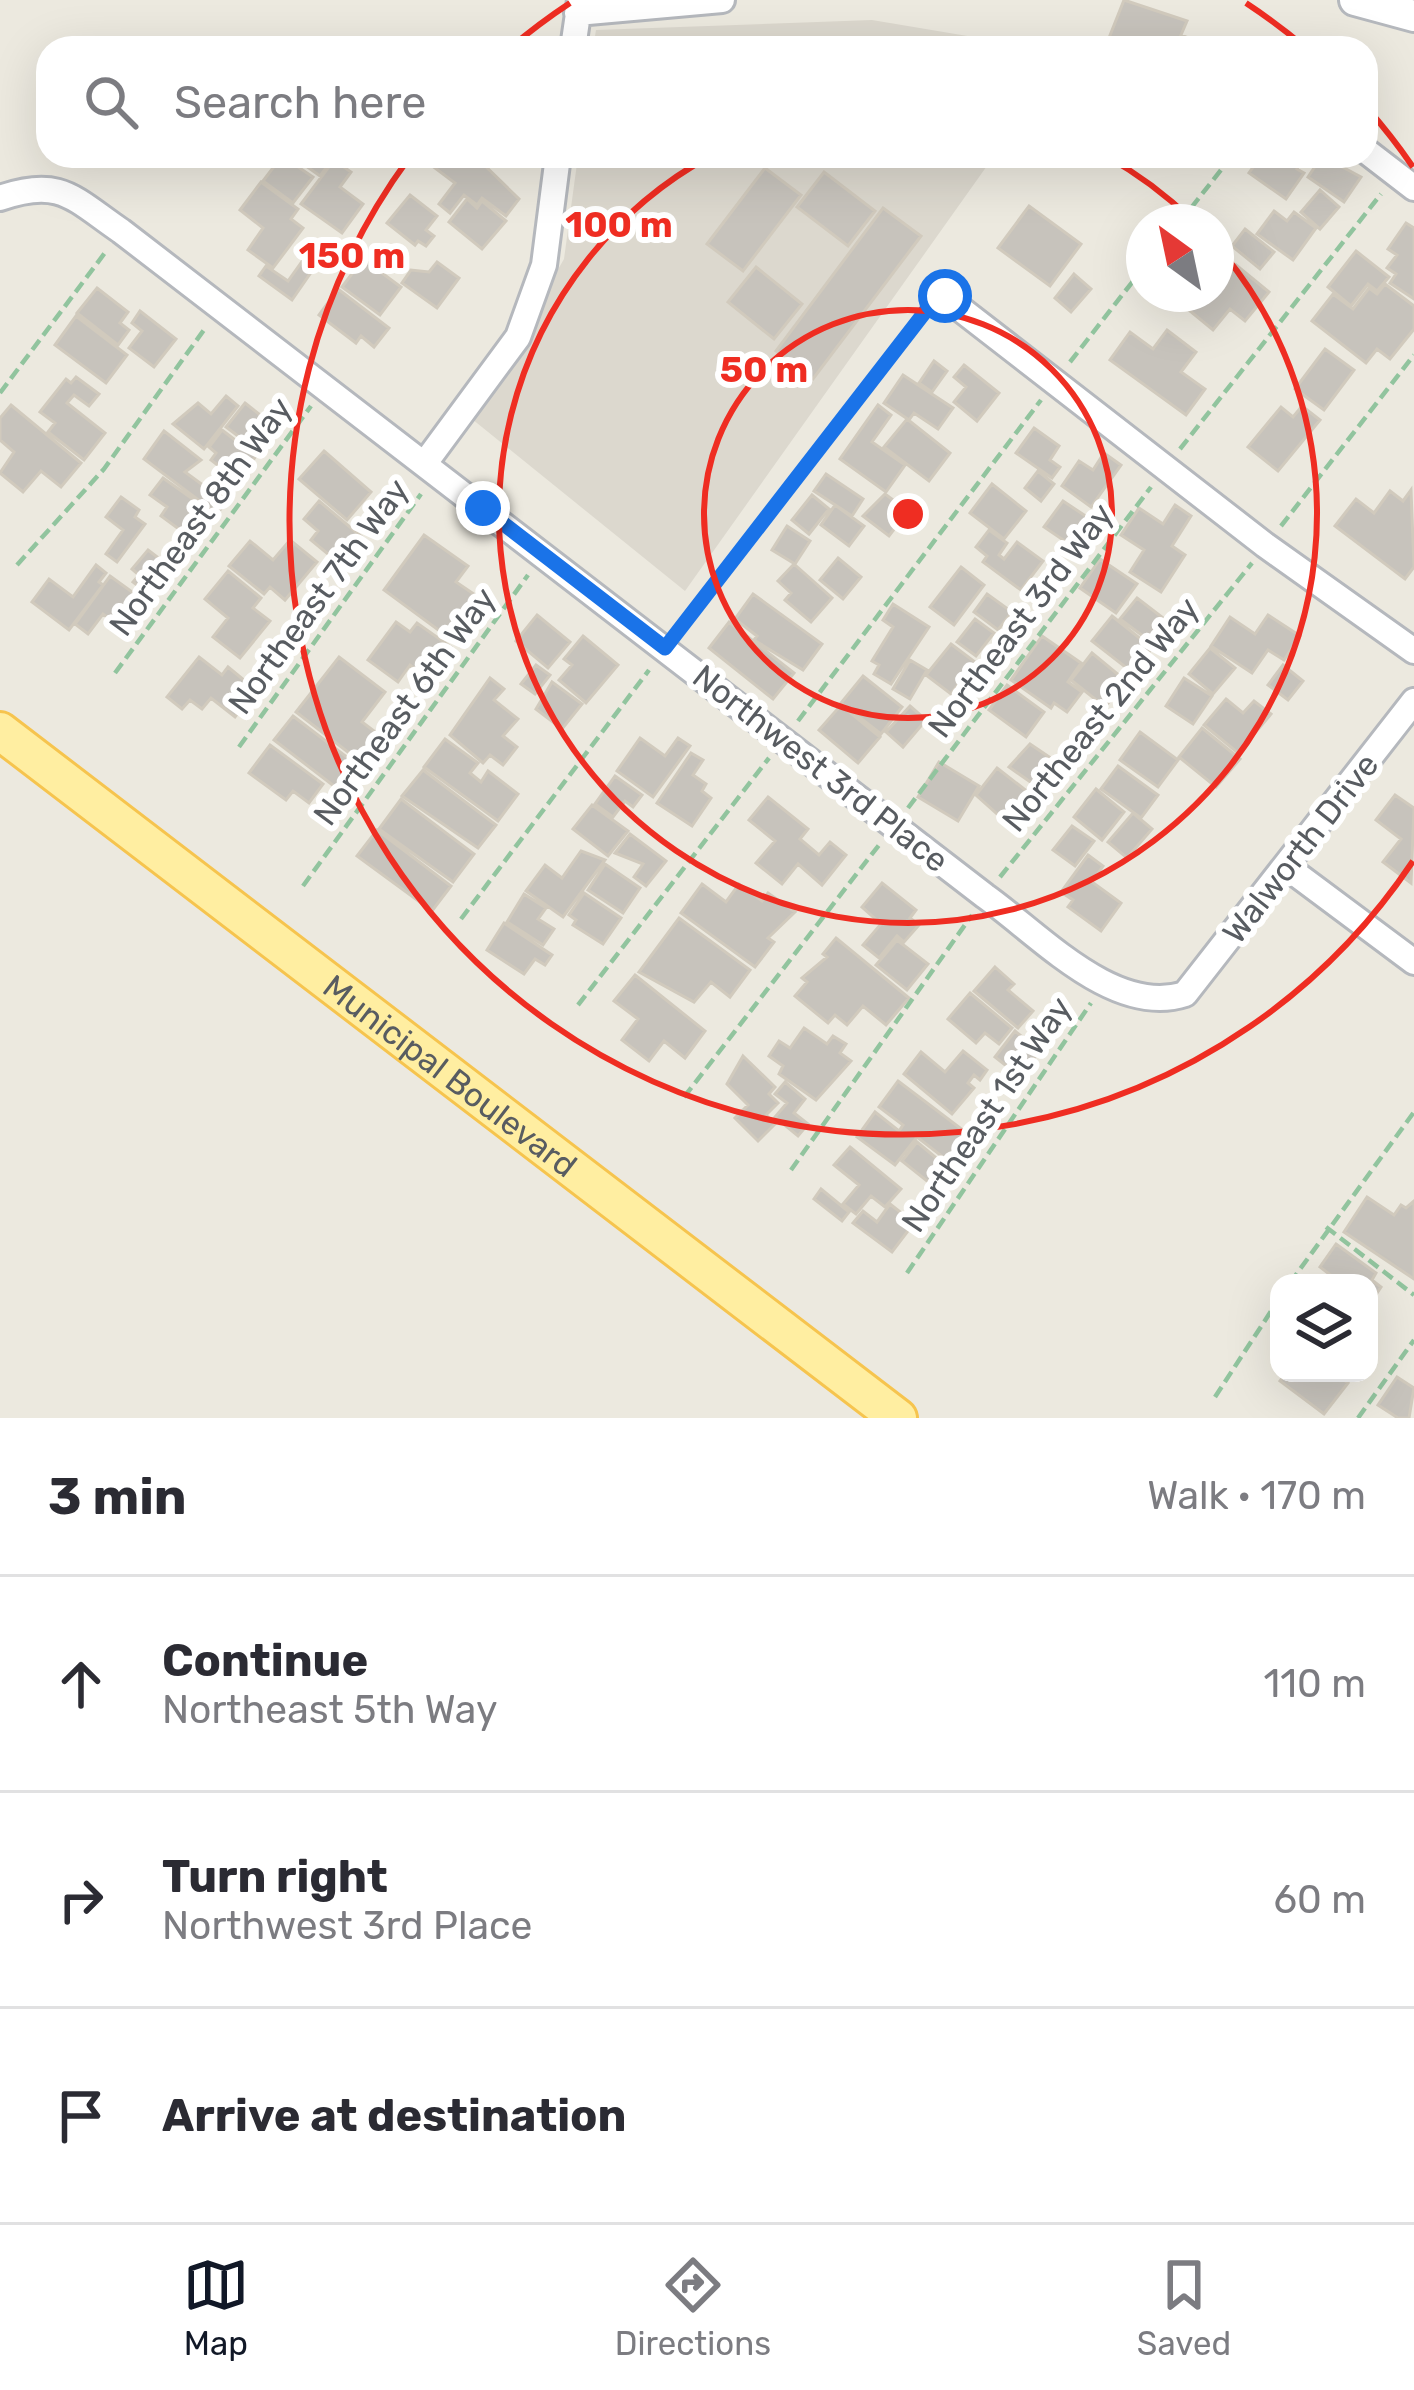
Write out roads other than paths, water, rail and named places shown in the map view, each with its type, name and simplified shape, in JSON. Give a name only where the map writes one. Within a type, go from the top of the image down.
[{"type":"main road","name":"Municipal Boulevard","points":[[0,731],[898,1418]]},
{"type":"street","points":[[579,7],[722,0]]},
{"type":"street","points":[[1355,0],[1414,16]]},
{"type":"street","points":[[1378,161],[1405,182]]},
{"type":"street","points":[[430,468],[518,337],[544,265],[556,168]]},
{"type":"street","name":"Northwest 3rd Place","points":[[0,197],[46,186],[63,191],[1105,983],[1141,1001],[1161,1002],[1185,994]]},
{"type":"street","points":[[945,296],[1265,545],[1414,651]]},
{"type":"street","name":"Walworth Drive","points":[[1185,994],[1414,701]]},
{"type":"street","points":[[1288,868],[1414,962]]}]
